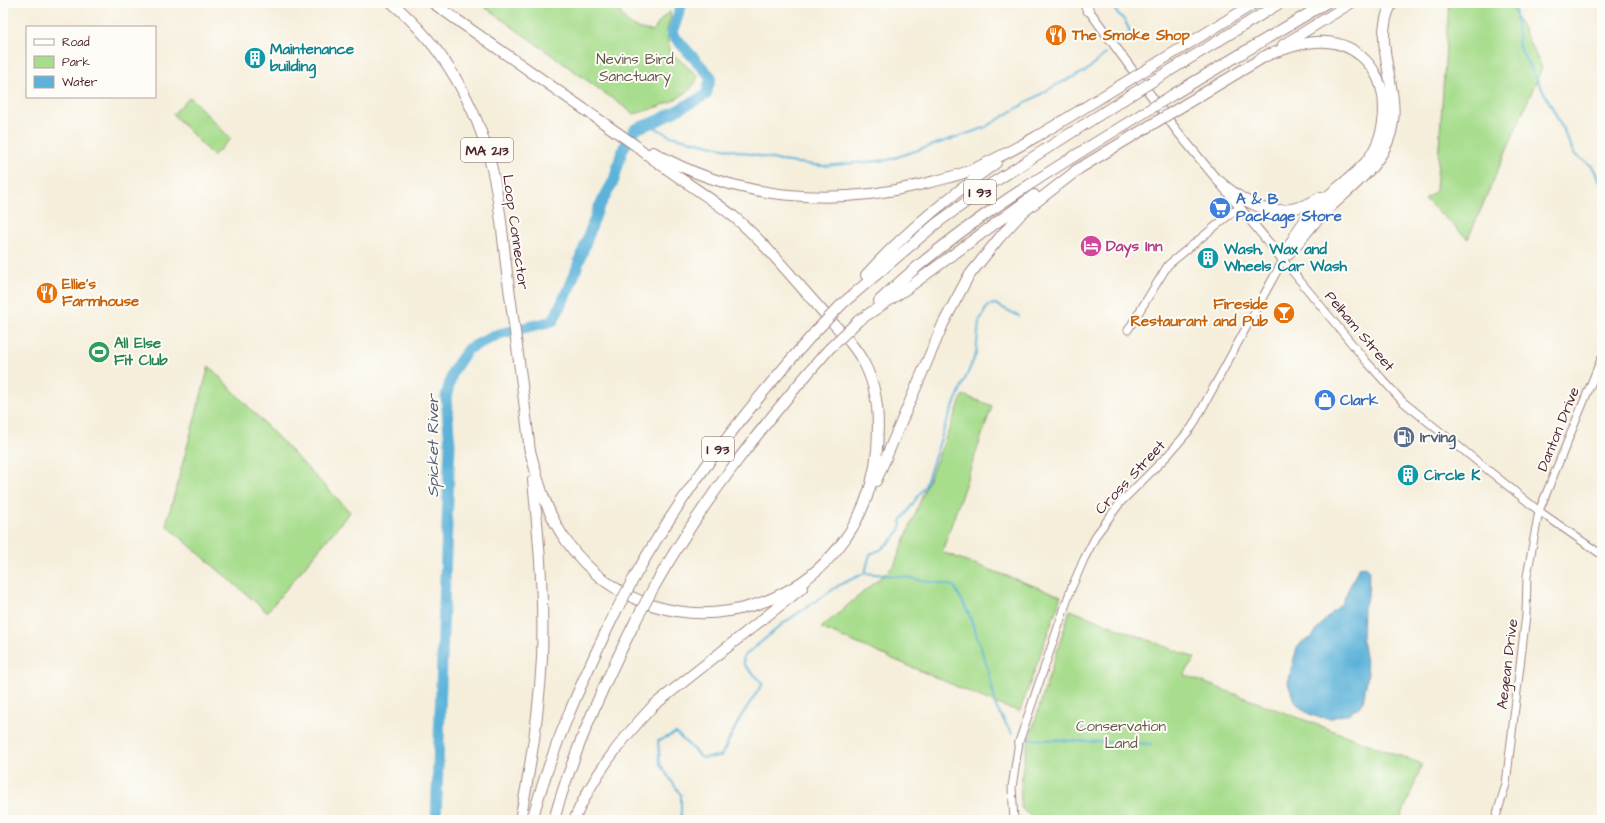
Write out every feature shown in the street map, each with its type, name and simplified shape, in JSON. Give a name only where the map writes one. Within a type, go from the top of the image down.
[{"type":"highway","name":"Loop Connector","points":[[392,3],[421,32],[445,62],[468,100],[483,137],[496,188],[529,447]]},
{"type":"highway","points":[[433,3],[635,145],[745,226],[846,337],[861,357],[874,385],[878,416],[875,467],[864,506]]},
{"type":"highway","points":[[1194,40],[1227,16],[1240,3]]},
{"type":"highway","points":[[635,145],[688,170],[724,183],[794,197],[825,198],[877,194],[932,182],[968,171],[1022,144],[1255,3]]},
{"type":"highway","name":"I 93","points":[[532,820],[541,787],[588,669],[616,610],[635,576],[672,514],[724,441],[754,402],[814,332],[842,304],[938,222],[985,188],[1129,96],[1280,3]]},
{"type":"highway","name":"I 93","points":[[554,820],[581,743],[606,682],[655,585],[694,521],[750,443],[781,404],[829,349],[906,277],[976,220],[1043,175],[1326,3]]},
{"type":"highway","points":[[858,321],[945,262],[1012,210],[1351,3]]},
{"type":"highway","points":[[1283,260],[1320,217],[1373,166],[1388,142],[1393,123],[1393,104],[1383,37],[1386,18],[1392,3]]},
{"type":"highway","points":[[1263,58],[1292,45],[1326,42],[1342,45],[1357,53],[1374,72],[1383,97],[1384,114],[1381,132],[1375,148],[1365,163],[1334,189],[1314,209],[1296,232],[1283,260]]},
{"type":"highway","points":[[842,304],[882,257],[920,221],[952,194],[1022,144]]},
{"type":"highway","points":[[574,820],[590,787],[605,763],[632,728],[653,706],[804,587],[845,540],[879,476],[943,324],[968,277],[1000,237],[1022,213],[1080,168]]},
{"type":"highway","points":[[1218,181],[1246,203],[1259,208],[1276,210],[1294,208],[1311,203],[1334,189]]},
{"type":"highway","points":[[529,447],[544,501],[567,543],[600,577],[638,599],[663,607],[689,612],[734,610],[763,602],[784,593],[801,583],[823,566]]},
{"type":"highway","points":[[520,820],[538,716],[542,636],[541,564],[529,447]]},
{"type":"main road","name":"Pelham Street","points":[[1085,5],[1177,131],[1283,260]]},
{"type":"street","points":[[1128,330],[1168,265],[1234,211],[1242,210]]},
{"type":"street","name":"Pelham Street","points":[[1283,260],[1366,361],[1402,401],[1538,511],[1602,555]]},
{"type":"street","name":"Cross Street","points":[[1014,820],[1012,787],[1019,742],[1068,596],[1084,559],[1097,534],[1120,503],[1172,451],[1192,427],[1283,260]]},
{"type":"street","name":"Danton Drive","points":[[1538,511],[1602,357]]},
{"type":"street","name":"Aegean Drive","points":[[1495,820],[1506,784],[1526,615],[1527,576],[1538,511]]},
{"type":"green space","name":"Nevins Bird Sanctuary","points":[[479,3],[617,3],[622,16],[626,21],[634,27],[653,31],[663,17],[670,12],[671,16],[667,30],[669,51],[698,76],[695,84],[689,91],[681,96],[661,106],[634,114]]},
{"type":"green space","points":[[1449,3],[1510,3],[1542,68],[1468,239],[1425,199],[1436,191]]},
{"type":"green space","points":[[190,97],[231,139],[213,156],[173,114]]},
{"type":"green space","points":[[209,366],[350,512],[267,612],[166,525]]},
{"type":"green space","points":[[963,395],[992,406],[942,552],[1061,596],[1020,711],[1002,706],[821,628],[894,566]]},
{"type":"green space","name":"Conservation Land","points":[[1070,610],[1195,658],[1184,675],[1422,764],[1400,820],[1035,820],[1021,808],[1021,784],[1024,761],[1027,746]]},
{"type":"water","points":[[1365,566],[1369,570],[1368,597],[1363,607],[1362,640],[1368,673],[1363,703],[1357,709],[1347,714],[1332,718],[1317,717],[1307,713],[1294,701],[1288,683],[1297,648],[1302,642],[1311,638],[1324,621],[1342,603],[1359,567]]},
{"type":"waterway","name":"Spicket River","points":[[436,820],[450,444],[446,397],[453,371],[468,349],[499,334],[553,321],[571,284],[598,209],[614,180],[622,151],[635,129],[657,121],[706,95],[711,77],[672,34],[682,3]]},
{"type":"waterway","points":[[1108,3],[1125,21],[1130,31],[1124,42]]},
{"type":"waterway","points":[[1515,3],[1519,47],[1552,107],[1575,155],[1592,166],[1602,185]]},
{"type":"waterway","points":[[649,124],[670,136],[781,161],[823,166],[888,160],[984,128],[1056,85],[1086,71],[1106,53]]},
{"type":"waterway","points":[[865,573],[870,554],[880,550],[892,540],[900,530],[901,521],[925,486],[946,423],[976,354],[979,322],[988,305],[995,304],[1019,316]]},
{"type":"waterway","points":[[681,820],[681,795],[660,764],[658,741],[676,733],[702,758],[721,756],[740,718],[763,683],[744,665],[743,657],[785,622],[841,584],[865,573],[905,577],[954,586],[969,614],[989,672],[996,707],[1012,734]]},
{"type":"waterway","points":[[1028,739],[1151,744]]},
{"type":"waterway","points":[[615,820],[620,817],[625,820]]},
{"type":"place","name":"The Smoke Shop","points":[[1056,35]]},
{"type":"place","name":"Maintenance building","points":[[255,58]]},
{"type":"place","name":"A & B Package Store","points":[[1220,208]]},
{"type":"place","name":"Days Inn","points":[[1091,246]]},
{"type":"place","name":"Wash, Wax and Wheels Car Wash","points":[[1208,258]]},
{"type":"place","name":"Ellie's Farmhouse","points":[[47,293]]},
{"type":"place","name":"Fireside Restaurant and Pub","points":[[1284,313]]},
{"type":"place","name":"All Else Fit Club","points":[[99,352]]},
{"type":"place","name":"Clark","points":[[1325,400]]},
{"type":"place","name":"Irving","points":[[1404,437]]},
{"type":"place","name":"Circle K","points":[[1408,475]]}]
